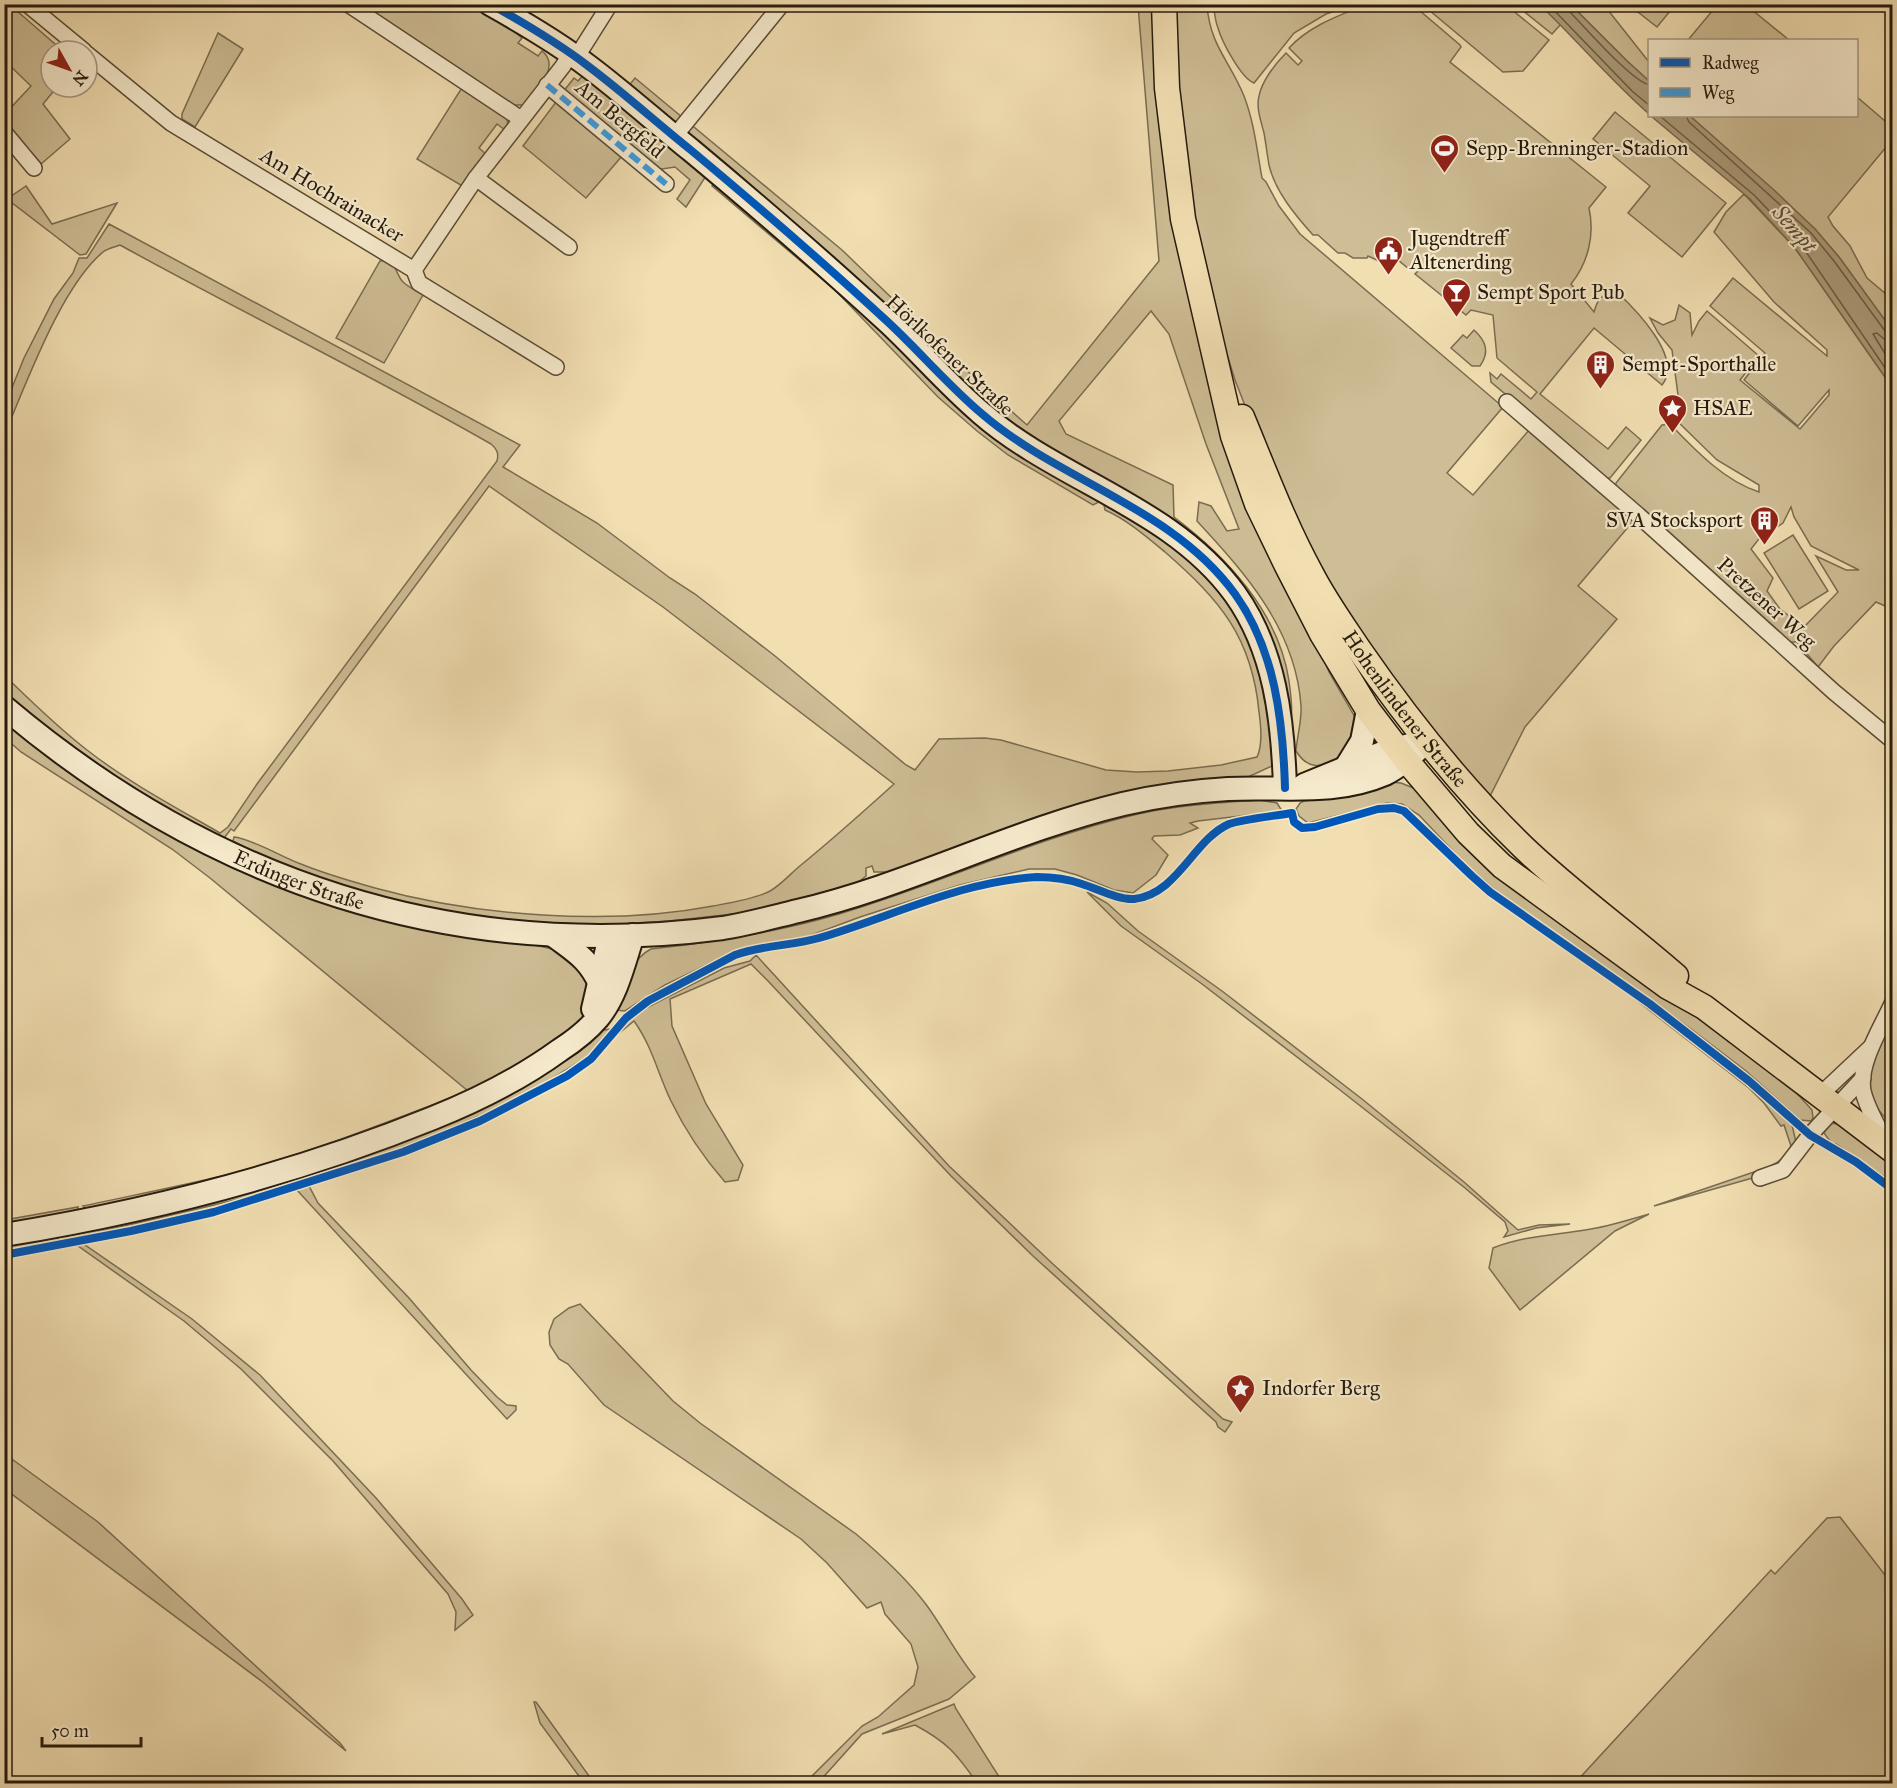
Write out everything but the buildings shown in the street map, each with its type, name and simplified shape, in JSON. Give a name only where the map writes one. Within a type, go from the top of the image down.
[{"type":"main road","points":[[1164,4],[1167,88],[1179,192],[1183,219],[1210,333]]},
{"type":"main road","name":"Hohenlindener Straße","points":[[1210,333],[1233,436],[1257,504],[1322,634],[1368,710],[1401,755],[1468,833],[1502,866],[1668,987],[1704,1007],[1891,1149]]},
{"type":"main road","name":"Hohenlindener Straße","points":[[1210,333],[1272,489],[1312,576],[1376,673],[1447,767],[1522,846],[1557,879],[1651,954],[1678,978],[1704,1007]]},
{"type":"street","name":"Am Hochrainacker","points":[[27,4],[69,39]]},
{"type":"street","points":[[348,4],[521,119]]},
{"type":"street","name":"Hörlkofener Straße","points":[[490,4],[573,56],[809,249],[892,326],[981,414],[1049,459],[1136,509],[1181,540],[1216,572],[1247,612],[1269,661],[1291,788]]},
{"type":"street","name":"Am Bergfeld","points":[[414,270],[476,178],[547,85],[573,56],[610,4]]},
{"type":"street","points":[[674,137],[782,4]]},
{"type":"street","name":"Am Hochrainacker","points":[[99,64],[171,123],[414,270],[419,283],[556,367]]},
{"type":"street","name":"Am Bergfeld","points":[[547,85],[666,184]]},
{"type":"street","points":[[4,132],[34,168]]},
{"type":"street","points":[[476,178],[569,247]]},
{"type":"street","name":"Pretzener Weg","points":[[1507,402],[1647,523],[1834,692],[1893,740]]},
{"type":"street","name":"Erdinger Straße","points":[[4,707],[56,749],[128,799],[218,849],[271,872],[327,893],[405,914],[518,933],[553,935],[633,935],[726,927],[801,911],[873,890],[1051,825],[1122,805],[1216,790],[1339,788],[1385,774],[1401,755]]},
{"type":"street","points":[[1346,767],[1362,741],[1368,710]]},
{"type":"street","points":[[1291,788],[1346,767],[1401,755],[1427,741]]},
{"type":"street","points":[[553,935],[592,967],[600,984]]},
{"type":"street","points":[[4,1235],[137,1209],[300,1167],[394,1134],[484,1097],[535,1069],[581,1035],[599,1017],[614,989],[633,935]]},
{"type":"street","points":[[581,1035],[592,1011],[600,984],[610,936]]},
{"type":"street","points":[[1760,1178],[1784,1170],[1810,1135],[1828,1101],[1871,1047],[1893,1004]]},
{"type":"street","points":[[1871,1047],[1863,1078],[1865,1097],[1891,1149]]},
{"type":"street","points":[[1828,1101],[1863,1078]]},
{"type":"shaded area","points":[[9,4],[49,39],[39,39],[39,99],[47,99],[43,104],[70,139],[41,164],[5,123],[4,115],[31,86],[5,61],[5,5]]},
{"type":"shaded area","points":[[1213,4],[1353,5],[1326,14],[1294,33],[1254,83],[1243,74],[1228,50],[1217,25]]},
{"type":"shaded area","points":[[1718,4],[1746,5],[1788,39],[1689,39]]},
{"type":"shaded area","points":[[357,5],[478,5],[491,12],[522,38],[518,43],[538,56],[542,51],[547,57],[548,71],[540,86],[523,105],[509,105]]},
{"type":"shaded area","points":[[1138,5],[1155,5],[1176,223],[1318,646],[1329,672],[1356,719],[1357,725],[1341,759],[1328,764],[1311,765],[1296,751],[1301,706],[1290,652],[1266,605],[1197,521],[1199,502],[1211,506],[1227,531],[1239,529],[1206,444],[1169,334],[1151,311],[1059,421],[1066,434],[1173,485],[1174,517],[1213,550],[1248,588],[1274,632],[1289,681],[1291,723],[1246,597],[1012,428],[627,88],[635,78],[842,250],[983,386],[1027,425],[1159,261]]},
{"type":"shaded area","points":[[1172,5],[1207,5],[1216,43],[1244,96],[1255,136],[1262,178],[1300,234],[1503,407],[1447,473],[1473,495],[1530,429],[1635,519],[1578,586],[1617,619],[1525,727],[1488,800],[1359,635],[1276,485],[1235,380],[1212,307],[1199,252],[1180,135]]},
{"type":"shaded area","name":"Sepp-Brenninger-Stadion","points":[[1365,5],[1413,5],[1460,45],[1461,47],[1450,62],[1606,187],[1589,208],[1591,228],[1589,248],[1582,267],[1571,284],[1594,312],[1601,298],[1617,292],[1645,322],[1662,348],[1667,361],[1667,374],[1662,385],[1594,328],[1540,394],[1608,449],[1626,427],[1641,440],[1610,478],[1605,478],[1491,382],[1490,373],[1497,379],[1501,374],[1531,399],[1537,392],[1497,358],[1493,315],[1471,310],[1466,315],[1415,274],[1418,271],[1412,267],[1409,269],[1387,251],[1379,261],[1368,256],[1367,258],[1353,258],[1345,253],[1338,253],[1318,235],[1313,235],[1293,211],[1276,184],[1269,165],[1258,110],[1263,84],[1273,67],[1286,53],[1298,65],[1302,61],[1289,48],[1297,40],[1324,22]]},
{"type":"shaded area","points":[[1423,5],[1506,5],[1549,40],[1523,71],[1503,72]]},
{"type":"shaded area","points":[[1516,5],[1540,5],[1561,24],[1552,34]]},
{"type":"shaded area","points":[[1571,5],[1604,5],[1648,61],[1648,80]]},
{"type":"shaded area","points":[[1629,5],[1675,5],[1657,27]]},
{"type":"shaded area","points":[[218,33],[243,49],[195,127],[182,119],[182,114]]},
{"type":"shaded area","points":[[585,73],[706,176],[686,207],[677,199],[690,180],[675,167],[655,170],[563,92],[574,78],[578,81]]},
{"type":"shaded area","points":[[463,86],[507,119],[508,126],[505,130],[497,124],[479,148],[487,155],[464,187],[417,159]]},
{"type":"shaded area","points":[[1858,98],[1892,127],[1892,140],[1828,217],[1850,246],[1867,278],[1892,299],[1892,330],[1839,257],[1815,229],[1691,117],[1858,117]]},
{"type":"shaded area","points":[[556,102],[622,156],[586,198],[523,146]]},
{"type":"shaded area","points":[[1615,112],[1726,203],[1682,257],[1628,213],[1650,186],[1593,139]]},
{"type":"shaded area","points":[[717,180],[1090,489],[1099,502],[1093,505],[1008,455],[977,431],[938,397],[835,290],[712,186]]},
{"type":"shaded area","points":[[26,186],[52,224],[117,203],[86,254],[80,255],[7,199]]},
{"type":"shaded area","points":[[1744,194],[1795,248],[1892,387],[1892,609],[1876,602],[1834,646],[1818,667],[1797,642],[1784,642],[1616,489],[1616,483],[1662,425],[1670,424],[1699,454],[1722,472],[1759,492],[1759,485],[1717,460],[1673,417],[1678,395],[1672,350],[1658,333],[1650,318],[1663,325],[1675,320],[1679,305],[1690,313],[1692,335],[1707,311],[1759,356],[1740,380],[1800,429],[1829,395],[1829,390],[1798,426],[1744,380],[1765,353],[1710,306],[1733,278],[1827,356],[1827,350],[1774,302],[1714,232],[1726,212]],"holes":[[[1791,507],[1794,517],[1811,546],[1859,570],[1846,570],[1816,556],[1838,592],[1804,627],[1780,609],[1767,591],[1773,578],[1751,549],[1758,540],[1783,523]]]},
{"type":"shaded area","points":[[109,224],[520,445],[503,467],[597,523],[695,594],[915,770],[939,739],[1001,740],[1106,770],[1137,772],[1221,765],[1257,757],[1261,735],[1255,686],[1241,641],[1230,622],[1202,587],[1165,552],[1144,534],[1105,510],[1104,505],[1109,503],[1153,528],[1218,584],[1260,654],[1275,758],[1272,766],[1248,777],[896,870],[874,872],[872,866],[866,868],[866,876],[856,884],[742,913],[670,921],[602,925],[468,919],[291,873],[233,841],[234,837],[249,841],[319,871],[414,898],[543,915],[631,916],[673,912],[742,900],[770,891],[894,784],[663,607],[489,486],[234,831],[231,829],[224,838],[152,805],[5,698],[5,676],[55,724],[103,762],[152,794],[220,833],[228,827],[257,784],[497,461],[498,456],[491,444],[445,418],[120,245],[103,252],[73,288],[47,336],[5,433],[5,405],[24,358],[54,299],[73,273],[79,258],[87,258]]},
{"type":"shaded area","points":[[380,261],[390,262],[403,282],[423,295],[384,363],[336,338]]},
{"type":"shaded area","points":[[1474,330],[1484,343],[1486,351],[1480,366],[1472,366],[1451,348],[1463,335],[1467,338]]},
{"type":"shaded area","points":[[1793,535],[1828,591],[1799,609],[1764,553]]},
{"type":"shaded area","points":[[4,716],[179,837],[523,942],[560,951],[589,975],[588,1006],[576,1029],[511,1075],[327,1151],[87,1211],[83,1206],[253,1168],[346,1137],[468,1091],[172,849],[21,752],[5,738]]},
{"type":"shaded area","points":[[1391,782],[1416,789],[1520,893],[1535,905],[1710,1026],[1793,1089],[1812,1110],[1811,1121],[1800,1120],[1746,1071],[1691,1029],[1500,894],[1466,865],[1419,815],[1402,804],[1387,803],[1308,823],[1299,816],[1296,809],[1304,801],[1342,796]]},
{"type":"shaded area","points":[[1260,800],[1277,803],[1282,811],[1198,821],[1190,823],[1198,828],[1180,835],[1154,836],[1152,839],[1168,855],[1156,875],[1133,893],[1114,890],[1055,869],[1029,869],[960,885],[860,917],[801,939],[759,945],[729,954],[665,985],[625,1011],[616,1010],[632,968],[637,960],[651,949],[746,936],[839,914],[1025,848],[1138,814],[1183,806]]},
{"type":"shaded area","points":[[1087,892],[1107,903],[1138,931],[1222,991],[1362,1099],[1464,1182],[1518,1230],[1539,1225],[1570,1224],[1536,1228],[1504,1237],[1508,1231],[1505,1222],[1465,1188],[1202,984],[1121,926]]},
{"type":"shaded area","points":[[756,955],[949,1166],[1223,1419],[1232,1422],[1225,1432],[1033,1256],[951,1176],[751,964],[670,999],[672,1026],[706,1104],[743,1165],[738,1180],[725,1182],[695,1143],[671,1101],[650,1050],[634,1021],[579,1062],[489,1112],[393,1152],[307,1182],[318,1203],[409,1298],[471,1370],[507,1405],[516,1406],[516,1410],[507,1419],[296,1189],[278,1190],[77,1237],[78,1240],[192,1319],[260,1375],[376,1498],[462,1599],[473,1615],[455,1630],[456,1612],[448,1594],[333,1461],[241,1369],[184,1321],[78,1246],[65,1245],[66,1230],[288,1179],[294,1184],[298,1182],[297,1177],[598,1031],[617,1028],[648,1007],[724,968],[750,961]]},
{"type":"shaded area","points":[[1621,988],[1695,1041],[1770,1103],[1792,1125],[1796,1142],[1777,1166],[1756,1177],[1654,1206],[1769,1167],[1784,1157],[1791,1146],[1784,1125],[1781,1126],[1764,1103],[1749,1088]]},
{"type":"shaded area","points":[[1892,1020],[1892,1125],[1874,1103],[1870,1093],[1870,1082],[1874,1061]]},
{"type":"shaded area","points":[[1829,1123],[1838,1124],[1892,1164],[1892,1182],[1836,1144],[1832,1144],[1824,1133]]},
{"type":"shaded area","points":[[78,1207],[78,1210],[5,1228],[5,1220]]},
{"type":"shaded area","points":[[1649,1214],[1615,1231],[1520,1310],[1489,1268],[1493,1248],[1504,1244],[1527,1238],[1601,1227]]},
{"type":"shaded area","points":[[57,1234],[60,1247],[5,1259],[5,1241]]},
{"type":"shaded area","points":[[580,1304],[673,1401],[700,1423],[856,1534],[884,1558],[925,1603],[975,1677],[949,1699],[862,1734],[818,1783],[805,1783],[862,1726],[878,1717],[914,1685],[918,1667],[911,1644],[885,1614],[881,1602],[867,1608],[827,1563],[801,1539],[604,1405],[568,1364],[559,1359],[550,1345],[549,1332],[554,1319],[569,1308]]},
{"type":"shaded area","points":[[5,1454],[98,1522],[340,1743],[346,1751],[264,1683],[5,1489]]},
{"type":"shaded area","points":[[1840,1517],[1892,1584],[1892,1783],[1575,1783],[1771,1570],[1775,1574],[1827,1518]]},
{"type":"shaded area","points":[[534,1702],[594,1783],[584,1783],[540,1723]]},
{"type":"shaded area","points":[[954,1704],[1003,1783],[977,1783],[951,1750],[915,1725],[882,1734]]},
{"type":"water","points":[[1540,5],[1571,5],[1648,80],[1648,113],[1621,88]]},
{"type":"water","name":"Sempt","points":[[1652,117],[1691,117],[1815,229],[1839,257],[1892,330],[1892,387],[1795,248],[1750,199]]},
{"type":"marked path","points":[[547,85],[666,184]]},
{"type":"cycle path","points":[[490,4],[577,58],[692,151],[865,301],[981,413],[1012,437],[1045,458],[1148,516],[1209,564],[1235,594],[1249,616],[1268,662],[1279,712],[1285,788]]},
{"type":"cycle path","points":[[4,1255],[131,1231],[214,1212],[403,1152],[480,1121],[567,1076],[591,1059],[626,1018],[648,1001],[735,955],[819,938],[926,901],[981,885],[1009,880],[1037,877],[1060,879],[1077,882],[1115,896],[1134,899],[1149,895],[1162,887],[1205,842],[1229,824],[1292,813],[1294,822],[1302,828],[1315,827],[1378,809],[1394,808],[1404,811],[1490,892],[1650,1004],[1749,1081],[1810,1135],[1856,1162],[1892,1189]]},
{"type":"place","name":"Sepp-Brenninger-Stadion","points":[[1445,174]]},
{"type":"place","name":"Jugendtreff Altenerding","points":[[1389,276]]},
{"type":"place","name":"Sempt Sport Pub","points":[[1456,318]]},
{"type":"place","name":"Sempt-Sporthalle","points":[[1601,390]]},
{"type":"place","name":"HSAE","points":[[1672,434]]},
{"type":"place","name":"SVA Stocksport","points":[[1764,546]]},
{"type":"place","name":"Indorfer Berg","points":[[1241,1414]]}]
